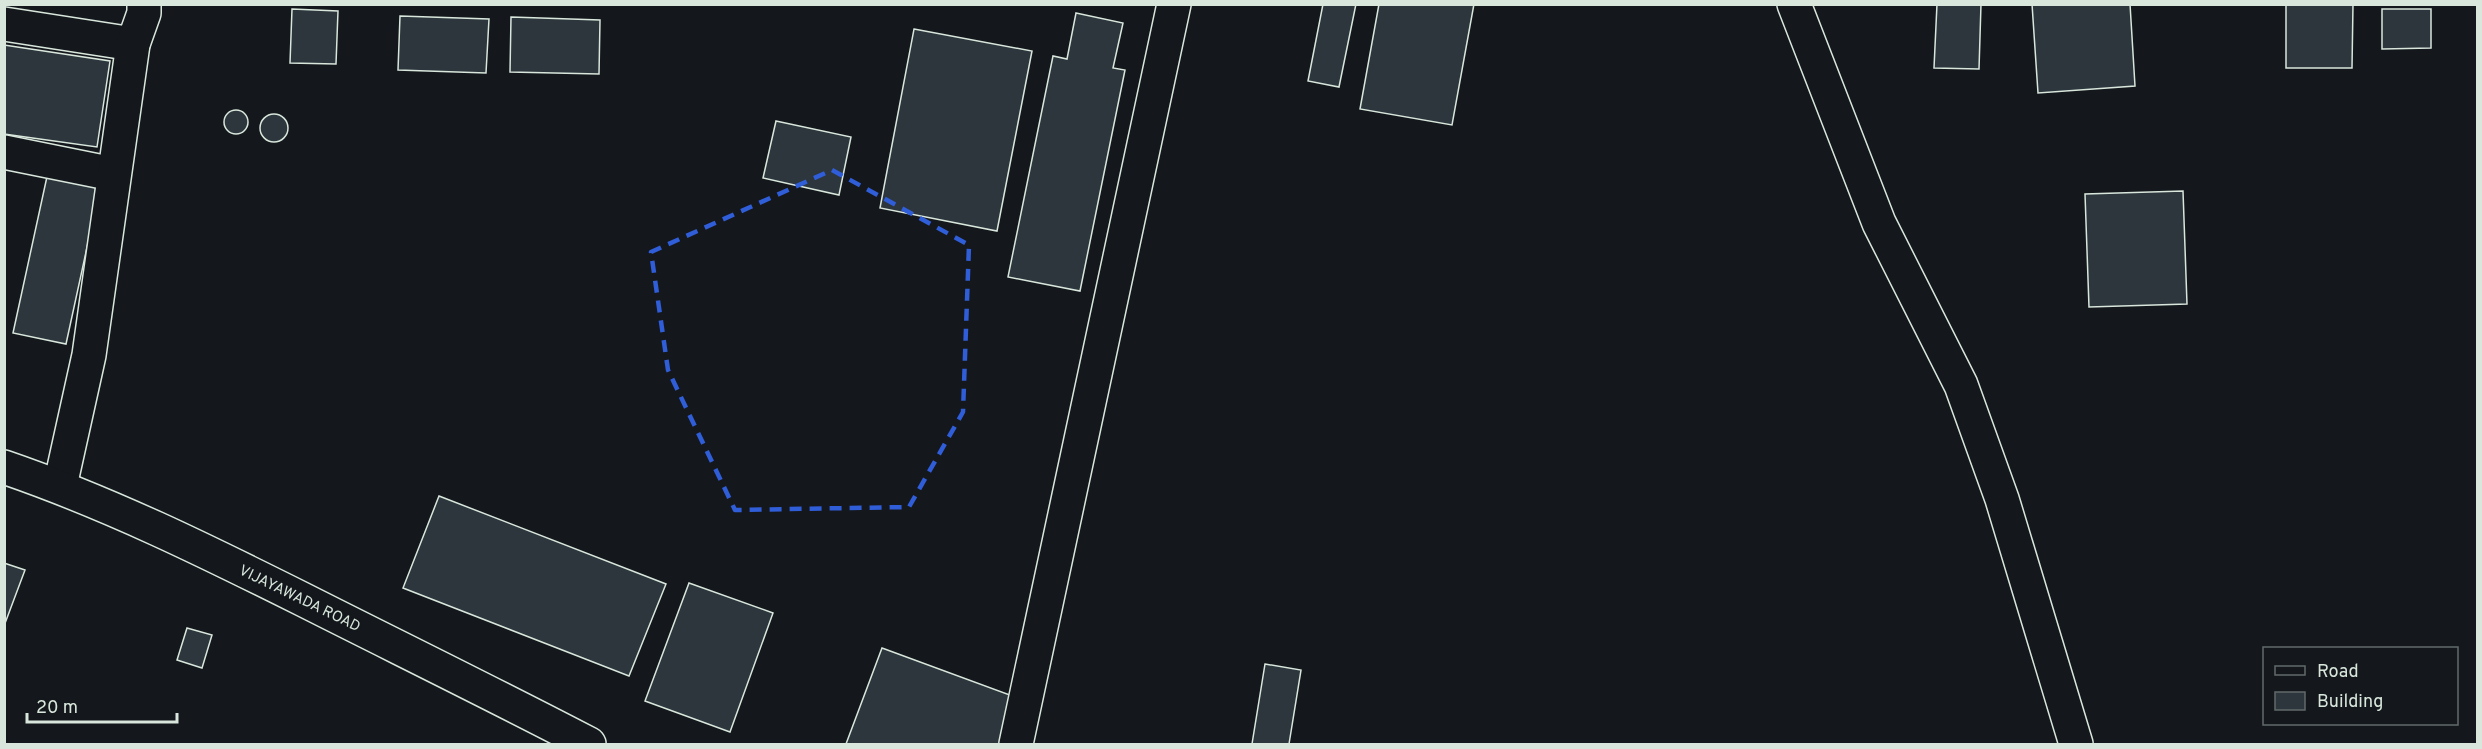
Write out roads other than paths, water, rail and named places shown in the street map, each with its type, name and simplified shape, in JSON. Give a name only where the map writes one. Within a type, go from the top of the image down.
[{"type":"street","points":[[60,486],[89,355],[133,44],[144,13],[144,4]]},
{"type":"street","points":[[1016,744],[1174,4]]},
{"type":"street","points":[[1794,4],[1878,223],[1961,385],[2002,499],[2076,744]]},
{"type":"street","points":[[4,24],[133,44]]},
{"type":"street","points":[[4,152],[113,174]]},
{"type":"street","name":"VIJAYAWADA ROAD","points":[[4,467],[60,486],[173,535],[589,744]]}]
